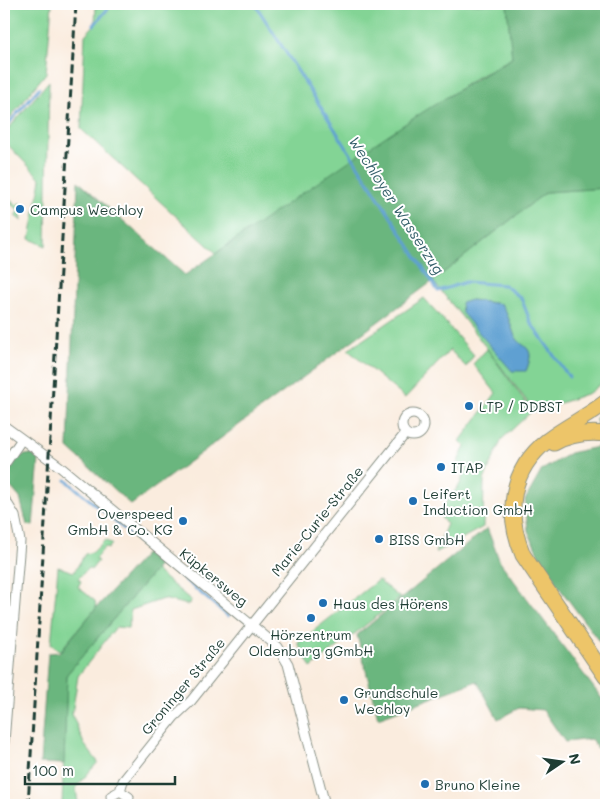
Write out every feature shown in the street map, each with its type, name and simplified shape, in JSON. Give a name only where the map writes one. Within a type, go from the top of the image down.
[{"type":"highway","points":[[606,402],[546,442],[530,460],[521,474],[514,494],[511,515],[515,537],[533,571],[606,677]]},
{"type":"highway","points":[[530,460],[559,440],[576,435],[606,434]]},
{"type":"street","name":"Küpkersweg","points":[[4,426],[59,466],[278,647],[288,664],[325,805]]},
{"type":"street","name":"Marie-Curie-Straße","points":[[251,625],[405,434]]},
{"type":"street","points":[[4,465],[22,439]]},
{"type":"street","points":[[4,498],[15,516],[20,541],[8,627],[4,742]]},
{"type":"street","name":"Groninger Straße","points":[[112,805],[111,796],[120,791],[123,781],[133,768],[174,717],[192,701],[251,625]]},
{"type":"street","points":[[120,791],[128,795],[128,805]]},
{"type":"green space","points":[[4,4],[52,4],[46,73],[4,125]]},
{"type":"green space","points":[[96,4],[112,4],[95,22]]},
{"type":"green space","points":[[114,4],[507,4],[512,58],[474,79],[216,253],[81,129],[85,35]]},
{"type":"green space","points":[[507,4],[606,4],[606,188],[546,192],[433,281],[131,505],[68,448],[78,181],[185,275],[387,136],[512,58]]},
{"type":"green space","points":[[49,81],[46,246],[30,239],[41,179],[4,141],[4,134]]},
{"type":"green space","points":[[606,188],[606,380],[589,393],[535,412],[433,281],[546,192]],"holes":[[[471,300],[501,304],[514,334],[529,352],[530,356],[526,371]]]},
{"type":"green space","points":[[4,196],[17,205],[20,202],[22,221],[15,216],[19,210],[4,199]]},
{"type":"green space","points":[[424,298],[474,355],[466,367],[450,350],[405,398],[348,350]]},
{"type":"green space","points":[[487,349],[532,411],[502,439],[484,480],[483,527],[435,553],[447,524],[441,518],[445,511],[442,508],[460,484],[464,473],[456,466],[465,446],[460,441],[496,393],[473,364]]},
{"type":"green space","points":[[606,411],[606,428],[597,427],[596,418]]},
{"type":"green space","points":[[597,447],[606,449],[606,651],[544,567],[528,531],[525,500],[542,470],[570,453]]},
{"type":"green space","points":[[31,454],[39,459],[33,526],[27,525],[20,498],[8,484],[7,479],[11,464],[20,456]]},
{"type":"green space","points":[[487,528],[500,562],[606,704],[606,760],[591,739],[565,742],[543,710],[519,708],[498,719],[477,681],[378,718],[357,635]]},
{"type":"green space","points":[[105,540],[112,544],[108,549],[105,547],[95,559],[98,561],[91,570],[88,568],[78,579],[81,581],[78,587],[95,601],[96,608],[60,651],[51,644],[58,567],[74,572],[85,554],[93,552]]},
{"type":"green space","points":[[147,552],[161,563],[67,674],[64,764],[40,763],[48,653],[60,652],[96,608]]},
{"type":"green space","points":[[155,570],[192,601],[188,605],[163,599],[131,610],[128,628],[116,627],[78,676],[72,714],[84,744],[98,762],[76,787],[78,805],[62,805],[67,674]]},
{"type":"green space","points":[[378,580],[400,598],[311,668],[298,643]]},
{"type":"water","points":[[471,300],[501,304],[514,334],[529,351],[530,356],[526,371],[512,371],[462,313],[461,303]]},
{"type":"waterway","name":"Wechloyer Wasserzug","points":[[94,25],[112,4]]},
{"type":"waterway","name":"Wechloyer Wasserzug","points":[[255,4],[438,291],[466,282],[504,285],[521,298],[531,323],[569,377]]},
{"type":"waterway","name":"Wechloyer Wasserzug","points":[[4,129],[39,88]]},
{"type":"waterway","points":[[66,480],[228,616]]},
{"type":"railway","points":[[28,805],[76,4]]},
{"type":"place","name":"Campus Wechloy","points":[[20,209]]},
{"type":"place","name":"LTP / DDBST","points":[[469,406]]},
{"type":"place","name":"ITAP","points":[[441,467]]},
{"type":"place","name":"Leifert Induction GmbH","points":[[413,501]]},
{"type":"place","name":"Overspeed GmbH & Co. KG","points":[[183,521]]},
{"type":"place","name":"BISS GmbH","points":[[379,539]]},
{"type":"place","name":"Haus des Hörens","points":[[323,603]]},
{"type":"place","name":"Hörzentrum Oldenburg gGmbH","points":[[311,618]]},
{"type":"place","name":"Grundschule Wechloy","points":[[344,700]]},
{"type":"place","name":"Bruno Kleine","points":[[425,784]]}]
